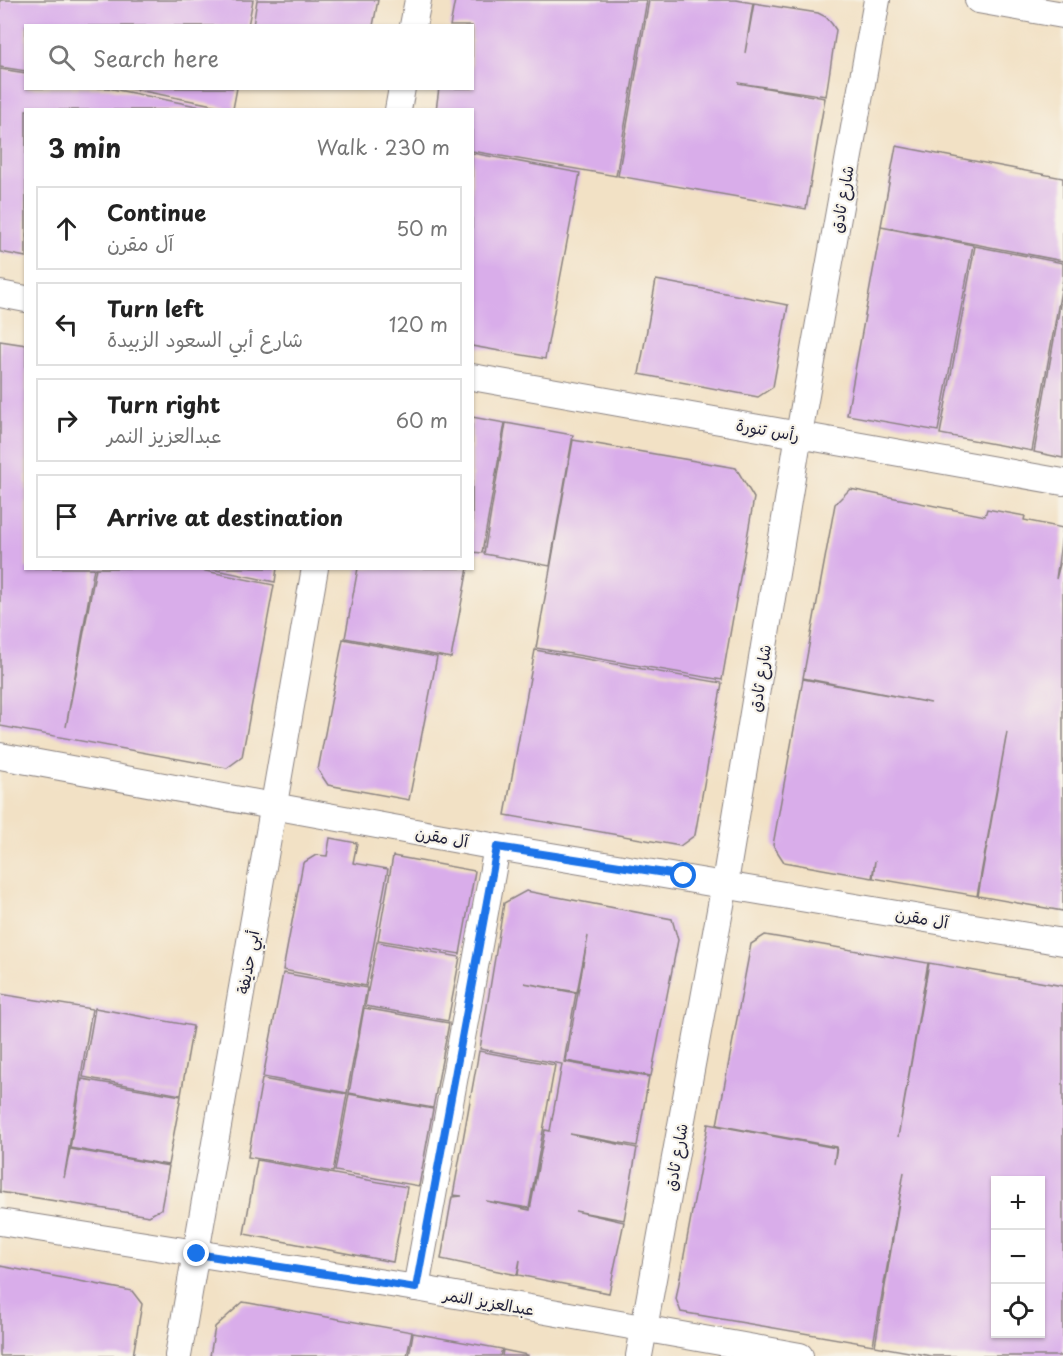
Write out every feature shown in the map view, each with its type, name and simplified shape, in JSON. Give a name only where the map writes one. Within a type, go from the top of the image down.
[{"type":"street","points":[[413,24],[418,0]]},
{"type":"street","name":"شارع ثادق","points":[[639,1356],[725,883],[799,434],[877,0]]},
{"type":"street","points":[[978,0],[1063,15]]},
{"type":"street","points":[[398,108],[402,90]]},
{"type":"street","points":[[0,294],[24,298]]},
{"type":"street","name":"رأس تنورة","points":[[474,377],[1063,482]]},
{"type":"street","name":"أبي حذيفة","points":[[178,1356],[315,570]]},
{"type":"street","name":"آل مقرن","points":[[0,756],[497,847],[725,883],[1063,942]]},
{"type":"street","points":[[416,1288],[497,847]]},
{"type":"street","name":"عبدالعزيز النمر","points":[[0,1222],[416,1288],[800,1356]]},
{"type":"building","points":[[0,0],[253,0],[248,24],[24,24],[24,71],[0,67]]},
{"type":"building","points":[[257,0],[378,0],[373,24],[253,24]]},
{"type":"building","points":[[455,0],[647,0],[616,176],[474,151],[474,108],[436,108],[439,90],[474,90],[474,24],[450,24]]},
{"type":"building","points":[[649,0],[736,0],[753,3],[745,53],[754,3],[818,13],[832,24],[836,30],[826,96],[738,83],[825,98],[806,209],[618,176]]},
{"type":"building","points":[[0,69],[24,73],[24,90],[118,90],[206,108],[24,108],[24,257],[0,252]]},
{"type":"building","points":[[138,90],[237,90],[233,108]]},
{"type":"building","points":[[896,146],[1063,178],[1063,261],[881,226]]},
{"type":"building","points":[[474,153],[580,173],[545,359],[474,346]]},
{"type":"building","points":[[881,227],[973,245],[938,431],[847,415]]},
{"type":"building","points":[[975,246],[1063,263],[1063,279],[1032,451],[940,434]]},
{"type":"building","points":[[656,280],[788,305],[773,387],[758,397],[639,374]]},
{"type":"building","points":[[1063,294],[1063,458],[1034,452]]},
{"type":"building","points":[[0,341],[24,345],[24,570],[94,570],[66,727],[96,570],[201,570],[274,585],[242,757],[227,768],[0,726]]},
{"type":"building","points":[[474,417],[505,423],[482,553],[474,552]]},
{"type":"building","points":[[506,423],[573,435],[550,566],[484,554]]},
{"type":"building","points":[[573,440],[736,468],[754,498],[722,680],[536,648]]},
{"type":"building","points":[[850,489],[985,516],[987,509],[1025,516],[1024,520],[1063,528],[1056,579],[1063,553],[1063,911],[978,896],[1007,732],[977,896],[873,878],[875,861],[872,878],[784,862],[773,845],[803,679],[931,703],[803,678],[835,504]]},
{"type":"building","points":[[216,570],[277,570],[275,582]]},
{"type":"building","points":[[358,570],[468,570],[451,658],[345,638]]},
{"type":"building","points":[[343,639],[437,657],[409,800],[328,785],[318,770]]},
{"type":"building","points":[[535,650],[722,683],[695,835],[680,846],[505,815]]},
{"type":"building","points":[[330,838],[357,843],[353,863],[388,869],[366,986],[283,970],[303,863],[316,855],[327,856]]},
{"type":"building","points":[[393,856],[475,871],[460,954],[378,940]]},
{"type":"building","points":[[526,891],[672,919],[678,940],[651,1076],[566,1061],[588,936],[577,992],[524,983],[576,993],[564,1062],[649,1077],[637,1146],[570,1134],[637,1148],[624,1220],[575,1211],[624,1222],[609,1293],[518,1275],[520,1260],[517,1275],[441,1259],[452,1197],[462,1196],[453,1195],[479,1051],[555,1065],[529,1208],[486,1201],[530,1210],[545,1130],[550,1131],[562,1064],[480,1049],[504,903]]},
{"type":"building","points":[[765,935],[928,963],[898,1137],[929,963],[1063,986],[1063,1356],[931,1356],[875,1346],[904,1172],[873,1345],[681,1312],[676,1299],[708,1124],[836,1148],[834,1164],[837,1147],[717,1125],[751,944]]},
{"type":"building","points":[[377,942],[460,957],[448,1021],[365,1006]]},
{"type":"building","points":[[283,973],[367,988],[347,1093],[263,1077]]},
{"type":"building","points":[[0,994],[92,1009],[64,1178],[70,1149],[169,1166],[161,1209],[149,1216],[0,1192]]},
{"type":"building","points":[[95,1008],[193,1026],[181,1095],[83,1077]]},
{"type":"building","points":[[364,1008],[449,1023],[433,1108],[349,1093]]},
{"type":"building","points":[[82,1079],[181,1096],[168,1165],[70,1148]]},
{"type":"building","points":[[262,1079],[347,1094],[333,1172],[248,1157]]},
{"type":"building","points":[[349,1094],[433,1109],[419,1186],[335,1171]]},
{"type":"building","points":[[257,1160],[407,1187],[393,1262],[244,1234]]},
{"type":"building","points":[[0,1266],[132,1291],[142,1304],[133,1356],[0,1356]]},
{"type":"building","points":[[243,1302],[412,1332],[407,1356],[210,1356],[215,1327]]},
{"type":"building","points":[[413,1333],[502,1349],[500,1356],[409,1356]]},
{"type":"building","points":[[503,1350],[528,1355],[528,1356],[502,1356]]},
{"type":"route","points":[[197,1254],[416,1288],[497,847],[684,876]]}]
